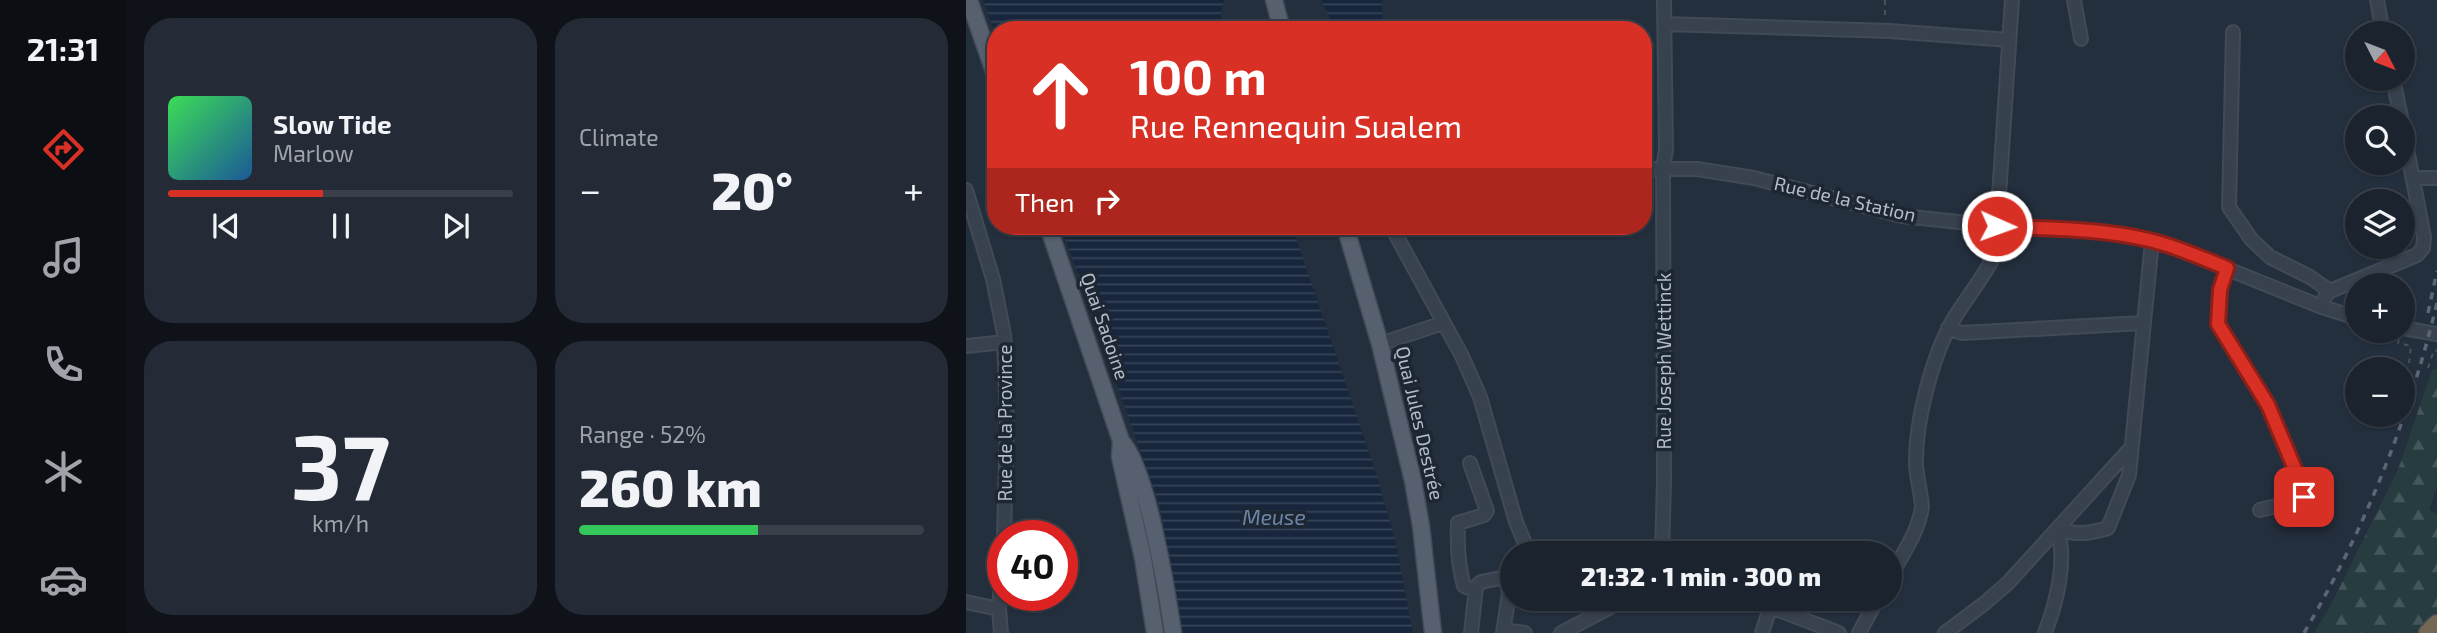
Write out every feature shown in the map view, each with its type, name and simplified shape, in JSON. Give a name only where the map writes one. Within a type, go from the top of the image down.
[{"type":"highway","points":[[2428,633],[2437,624]]},
{"type":"main road","points":[[969,0],[987,51]]},
{"type":"main road","points":[[1274,0],[1280,21]]},
{"type":"main road","name":"Quai Sadoine","points":[[1051,235],[1121,441],[1120,457],[1143,558],[1155,633]]},
{"type":"main road","name":"Quai Jules Destrée","points":[[1348,235],[1380,344],[1415,492],[1433,633]]},
{"type":"main road","name":"Quai Sadoine","points":[[1121,441],[1131,452],[1149,515],[1173,633]]},
{"type":"street","name":"Rue Joseph Wettinck","points":[[1662,541],[1663,169],[1666,149],[1664,0]]},
{"type":"street","points":[[1902,556],[1915,533],[1921,515],[1922,499],[1916,467],[1929,382],[1948,328],[1998,248],[2012,0]]},
{"type":"street","points":[[2074,0],[2081,39]]},
{"type":"street","points":[[2377,0],[2381,21]]},
{"type":"street","points":[[1664,24],[1885,31],[2009,40]]},
{"type":"street","points":[[2234,32],[2229,207],[2244,231],[2262,250],[2279,263],[2310,277],[2330,291]]},
{"type":"street","name":"Rue de la Station","points":[[1652,169],[1697,169],[1754,177],[1902,216],[2000,226],[2084,230],[2152,240],[2345,314]]},
{"type":"street","points":[[2322,307],[2330,291],[2421,252],[2424,237],[2412,175]]},
{"type":"street","points":[[2413,178],[2437,178]]},
{"type":"street","name":"Rue de la Province","points":[[966,190],[993,279],[1005,342],[1007,428],[1004,520]]},
{"type":"street","points":[[1396,235],[1468,369],[1480,397],[1524,541]]},
{"type":"street","points":[[2057,529],[2074,534],[2090,534],[2108,528],[2129,475],[2148,256],[2152,240]]},
{"type":"street","points":[[2227,268],[2220,290],[2218,324],[2271,412],[2305,493],[2300,499],[2260,510]]},
{"type":"street","points":[[1380,344],[1443,323]]},
{"type":"street","points":[[1948,328],[1962,333],[2143,323]]},
{"type":"street","points":[[2415,330],[2437,334]]},
{"type":"street","points":[[966,346],[1005,342]]},
{"type":"street","points":[[1945,633],[2000,591],[2130,449]]},
{"type":"street","points":[[1470,463],[1488,511],[1484,515],[1458,523],[1459,541],[1456,548],[1464,586],[1475,591]]},
{"type":"street","points":[[2045,633],[2056,604],[2062,542],[2057,529]]},
{"type":"street","points":[[1471,633],[1475,591],[1481,582],[1500,578]]},
{"type":"street","points":[[966,602],[987,606]]},
{"type":"street","points":[[998,631],[999,611]]},
{"type":"street","points":[[1507,611],[1504,631],[1525,633]]},
{"type":"street","points":[[1562,633],[1603,611]]},
{"type":"street","points":[[1762,633],[1769,611]]},
{"type":"street","points":[[1778,611],[1839,633]]},
{"type":"street","points":[[1859,633],[1871,611]]},
{"type":"path","points":[[1885,0],[1885,31]]},
{"type":"path","points":[[2398,343],[2411,346],[2410,357]]},
{"type":"path","points":[[2428,368],[2434,350],[2437,351]]},
{"type":"green space","points":[[2437,369],[2437,486],[2429,510],[2437,514],[2437,611],[2417,633],[2314,633],[2332,603],[2399,467],[2413,427],[2415,427],[2432,370]]},
{"type":"water","points":[[983,0],[1224,0],[1222,21],[990,21]]},
{"type":"water","points":[[1321,0],[1382,0],[1382,21],[1331,21]]},
{"type":"water","name":"Meuse","points":[[1064,235],[1295,235],[1376,473],[1395,539],[1413,633],[1182,633],[1160,507]]},
{"type":"railway","points":[[2428,313],[2437,271]]},
{"type":"railway","points":[[2304,633],[2346,555],[2382,473],[2413,389],[2437,303]]},
{"type":"route","points":[[1997,226],[2084,230],[2136,237],[2168,245],[2227,268],[2220,290],[2218,324],[2275,418],[2305,493],[2304,497]]}]
